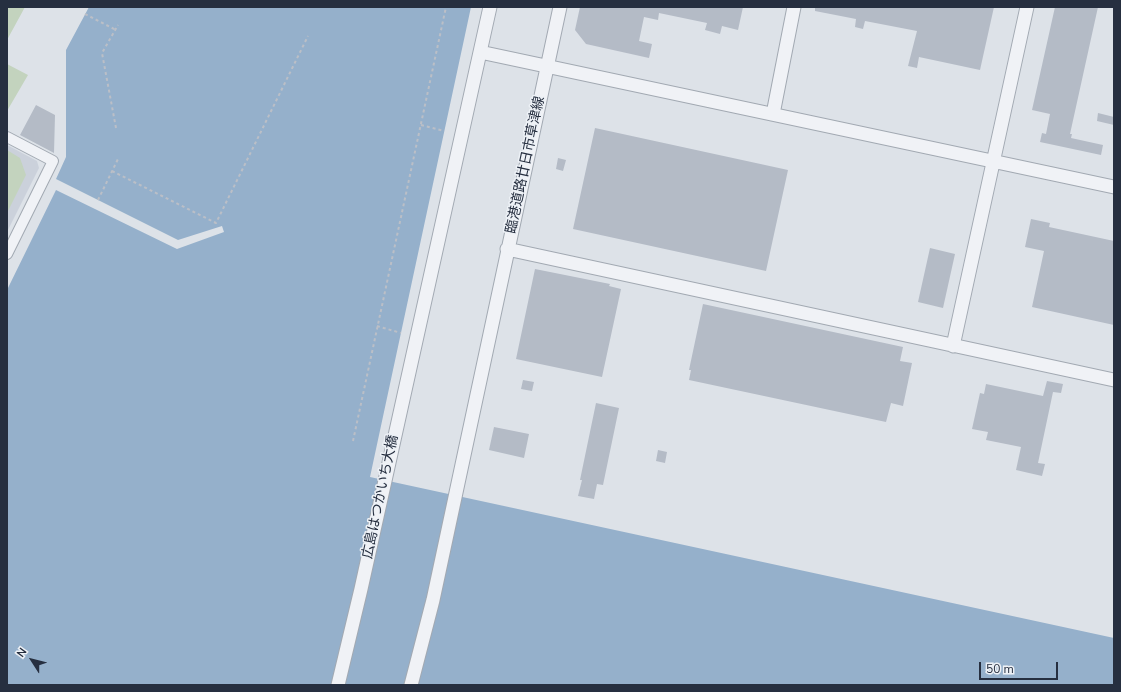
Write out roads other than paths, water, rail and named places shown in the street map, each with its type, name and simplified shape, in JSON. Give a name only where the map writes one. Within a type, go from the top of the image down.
[{"type":"street","points":[[490,7],[480,52],[1114,187]]},
{"type":"street","name":"臨港道路廿日市草津線","points":[[411,685],[433,600],[560,7]]},
{"type":"street","points":[[773,114],[794,7]]},
{"type":"street","points":[[953,346],[1027,7]]},
{"type":"street","name":"広島はつかいち大橋","points":[[338,685],[361,589],[480,52]]},
{"type":"street","points":[[7,137],[53,161],[7,254]]},
{"type":"street","points":[[507,249],[1114,380]]},
{"type":"water","points":[[89,7],[471,7],[370,477],[1114,638],[1114,685],[7,685],[7,290],[56,190],[177,249],[224,232],[222,226],[178,240],[56,179],[66,157],[66,50]]}]
